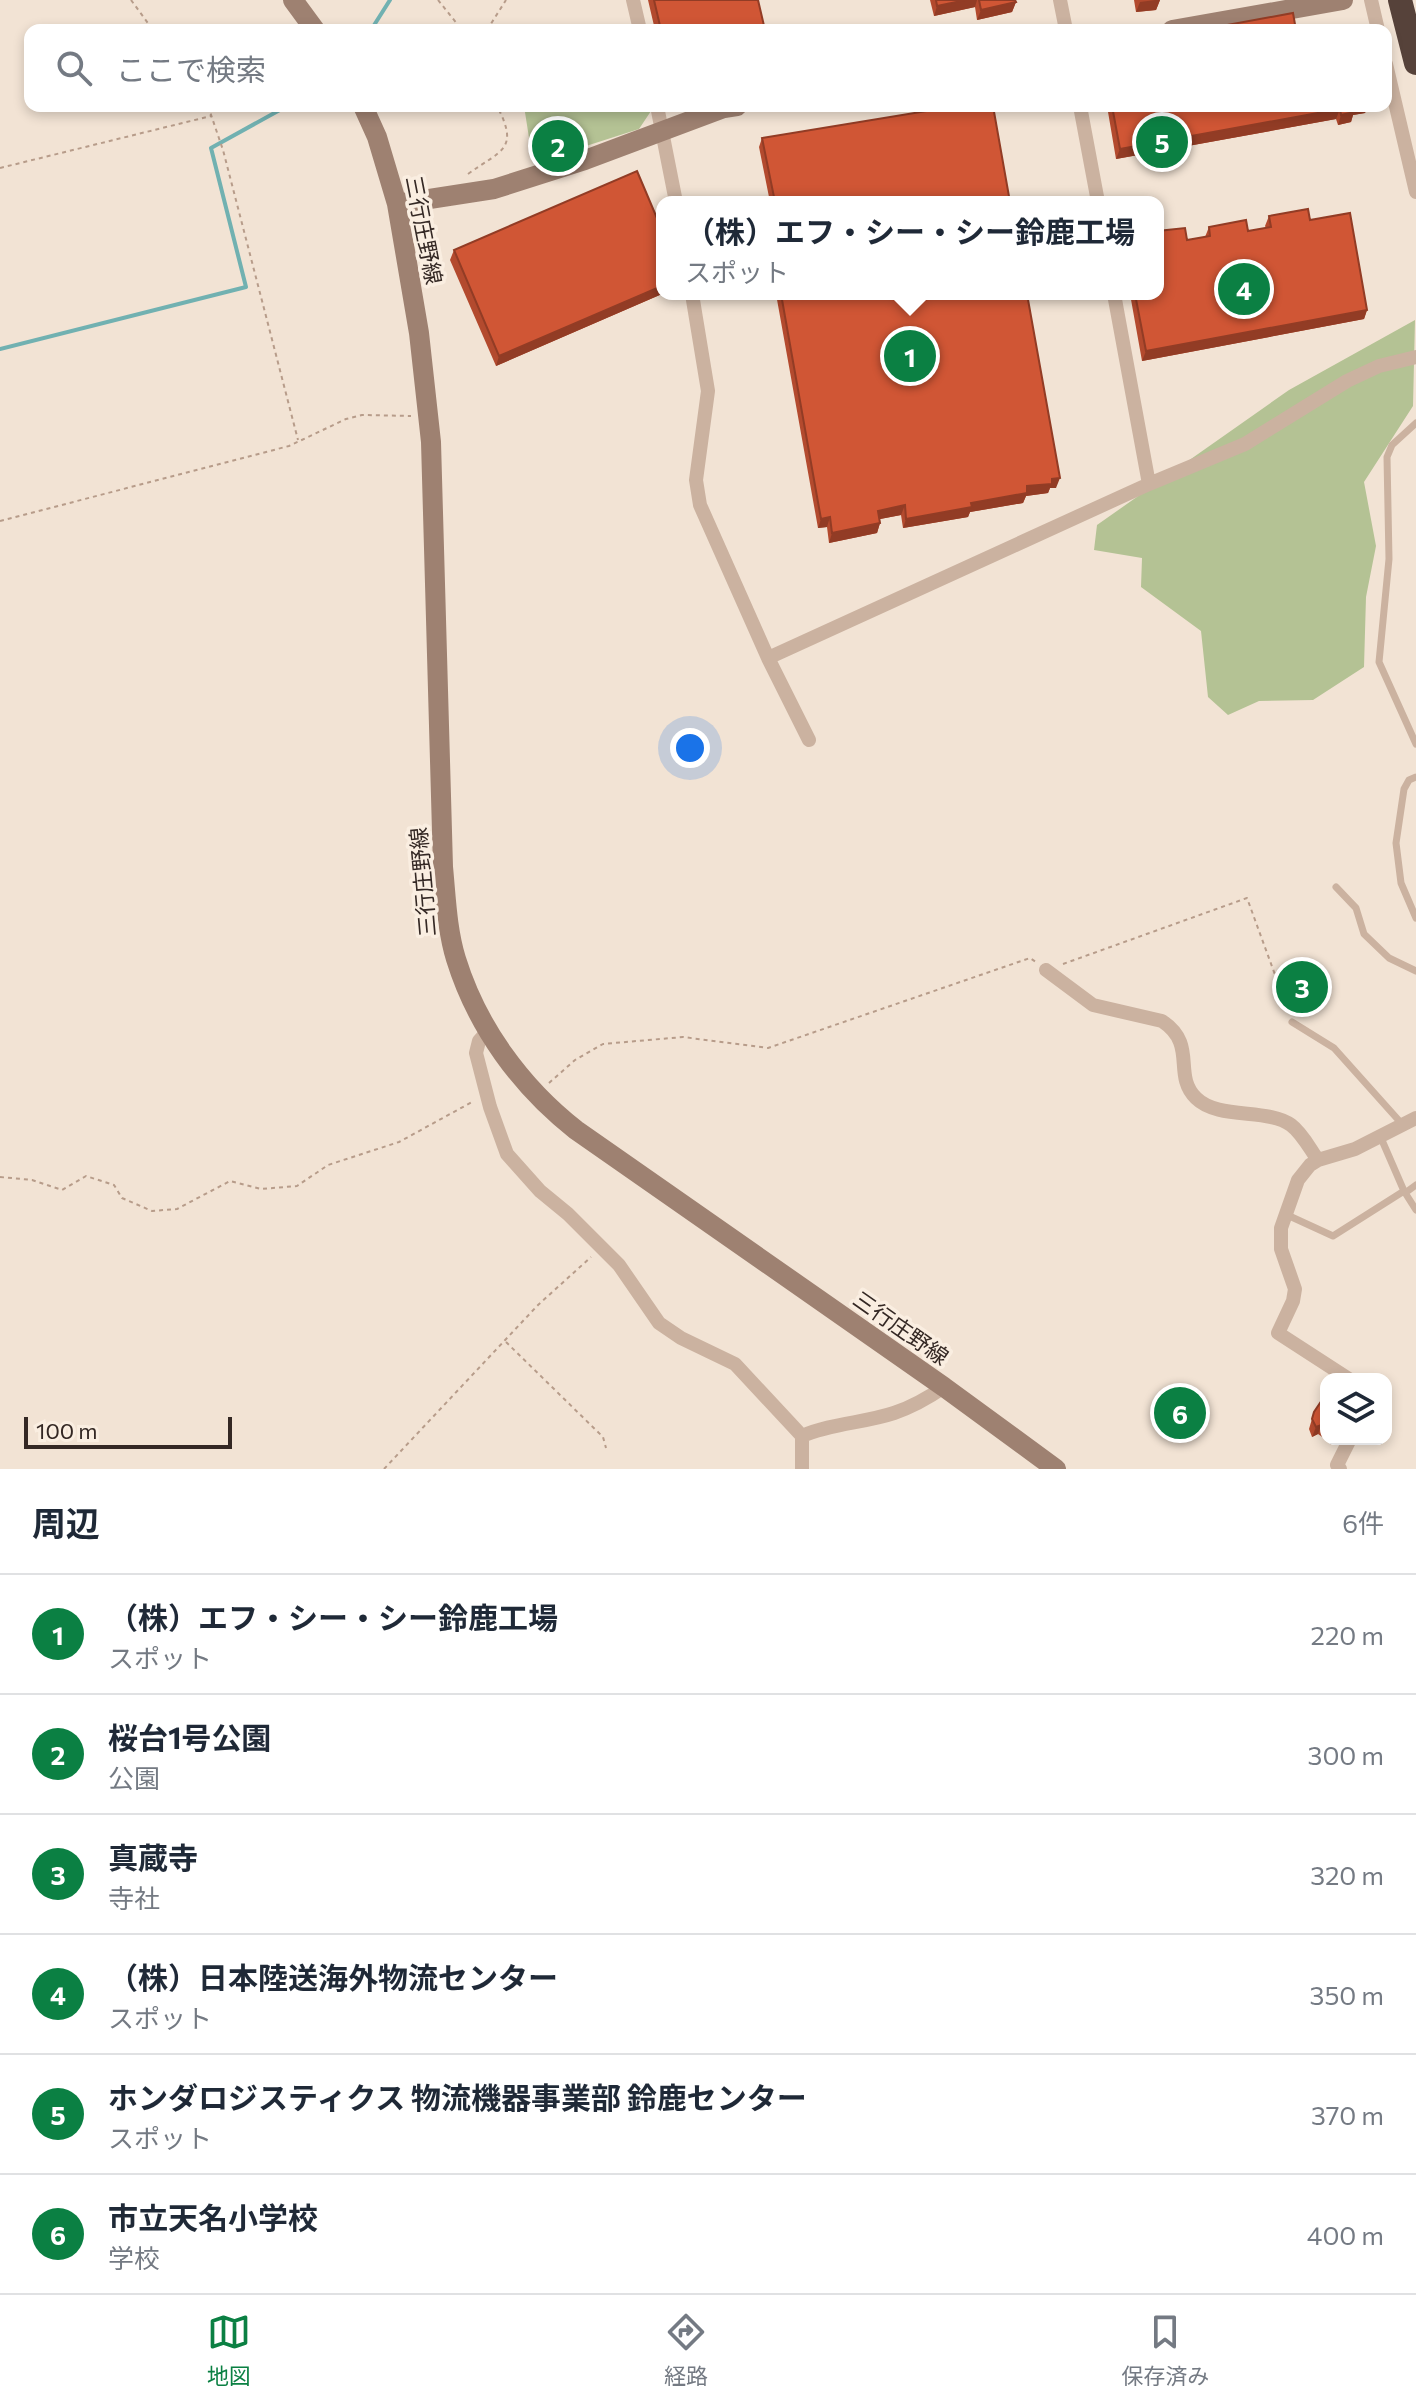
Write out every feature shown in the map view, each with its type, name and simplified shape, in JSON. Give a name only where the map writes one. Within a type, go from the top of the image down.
[{"type":"highway","points":[[1400,0],[1416,63]]},
{"type":"main road","points":[[293,0],[311,24]]},
{"type":"main road","points":[[1206,24],[1343,0]]},
{"type":"main road","name":"三行庄野線","points":[[365,112],[397,204],[419,333],[431,442],[444,879],[456,958],[488,1031],[519,1075],[576,1130],[1056,1469]]},
{"type":"main road","points":[[397,204],[461,196],[510,184],[714,112]]},
{"type":"street","points":[[633,0],[639,24]]},
{"type":"street","points":[[1060,0],[1065,24]]},
{"type":"street","points":[[1371,0],[1377,24]]},
{"type":"street","points":[[1392,90],[1416,192]]},
{"type":"street","points":[[658,112],[675,196]]},
{"type":"street","points":[[1081,112],[1097,196]]},
{"type":"street","points":[[693,300],[708,391],[708,409],[696,480],[700,505],[768,658],[809,740]]},
{"type":"street","points":[[1115,300],[1149,484]]},
{"type":"street","points":[[768,658],[1149,484],[1245,444],[1347,381],[1379,366],[1416,357]]},
{"type":"street","points":[[1046,970],[1093,1005],[1162,1021],[1181,1042],[1186,1081],[1199,1101],[1217,1109],[1283,1120],[1295,1130],[1318,1160]]},
{"type":"street","points":[[488,1031],[479,1041],[476,1053],[507,1154],[540,1191],[619,1265],[659,1323],[670,1332],[735,1364],[802,1436],[802,1469]]},
{"type":"street","points":[[1340,1373],[1278,1333],[1293,1301],[1295,1289],[1281,1249],[1281,1228],[1298,1180],[1310,1165],[1381,1138],[1410,1122]]},
{"type":"street","points":[[802,1436],[819,1429],[892,1414],[929,1398],[944,1387]]},
{"type":"street","points":[[1340,1469],[1337,1465],[1347,1445]]},
{"type":"lane","points":[[1416,423],[1392,445],[1387,457],[1389,559],[1379,662],[1416,744]]},
{"type":"lane","points":[[1416,777],[1409,780],[1404,789],[1396,843],[1401,883],[1416,918]]},
{"type":"lane","points":[[1336,887],[1356,908],[1364,934],[1389,958],[1416,971]]},
{"type":"lane","points":[[1292,1022],[1334,1048],[1410,1122]]},
{"type":"lane","points":[[1381,1138],[1404,1192],[1416,1210]]},
{"type":"lane","points":[[1285,1214],[1333,1236],[1416,1185]]},
{"type":"path","points":[[131,0],[149,24]]},
{"type":"path","points":[[438,0],[457,24]]},
{"type":"path","points":[[491,24],[506,0]]},
{"type":"path","points":[[211,112],[298,442]]},
{"type":"path","points":[[461,196],[465,176],[502,152],[507,145],[507,125],[500,112]]},
{"type":"path","points":[[0,168],[213,116]]},
{"type":"path","points":[[0,521],[298,442],[346,419],[362,415],[428,416]]},
{"type":"path","points":[[536,1093],[575,1060],[603,1044],[683,1037],[768,1048],[1030,958],[1046,970],[1247,898],[1292,1022]]},
{"type":"path","points":[[0,1177],[32,1180],[62,1190],[86,1176],[114,1185],[122,1198],[152,1211],[177,1209],[230,1181],[261,1189],[297,1186],[328,1165],[399,1142],[463,1105],[487,1096]]},
{"type":"path","points":[[384,1469],[538,1305],[600,1248]]},
{"type":"path","points":[[505,1341],[603,1437],[606,1448]]},
{"type":"green space","points":[[525,112],[650,112],[639,129],[533,163]]},
{"type":"green space","points":[[1415,320],[1413,406],[1364,482],[1376,546],[1366,597],[1364,667],[1313,700],[1259,701],[1228,715],[1208,697],[1201,631],[1141,587],[1142,558],[1094,550],[1097,525],[1289,390]]},
{"type":"building","points":[[654,0],[758,0],[764,24],[660,24]]},
{"type":"building","points":[[936,0],[966,0],[937,6]]},
{"type":"building","points":[[979,0],[1015,0],[1016,2],[981,10]]},
{"type":"building","points":[[1293,13],[1295,24],[1233,24]]},
{"type":"building","points":[[920,112],[994,112],[1009,196],[774,196],[762,138]]},
{"type":"building","points":[[1113,112],[1324,112],[1120,149]]},
{"type":"building","points":[[637,171],[656,216],[656,289],[499,356],[454,250]]},
{"type":"building","points":[[1308,209],[1310,220],[1350,213],[1367,310],[1146,351],[1136,300],[1164,300],[1164,230],[1185,228],[1187,240],[1210,236],[1209,227],[1246,220],[1248,231],[1271,227],[1269,216]]},
{"type":"building","points":[[782,300],[1028,300],[1060,478],[1052,479],[1052,484],[1027,486],[1027,493],[906,519],[905,505],[878,511],[880,523],[832,533],[830,517],[821,519]]},
{"type":"building","points":[[1320,1403],[1320,1425],[1316,1427],[1312,1419]]},
{"type":"waterway","points":[[375,24],[390,0]]},
{"type":"waterway","points":[[0,349],[246,287],[211,148],[276,112]]},
{"type":"place","name":"ホンダロジスティクス 物流機器事業部 鈴鹿センター","points":[[1162,142]]},
{"type":"place","name":"桜台1号公園","points":[[558,146]]},
{"type":"place","name":"（株）日本陸送海外物流センター","points":[[1244,289]]},
{"type":"place","name":"（株）エフ・シー・シー鈴鹿工場","points":[[910,356]]},
{"type":"place","name":"真蔵寺","points":[[1302,987]]},
{"type":"place","name":"市立天名小学校","points":[[1180,1413]]}]
